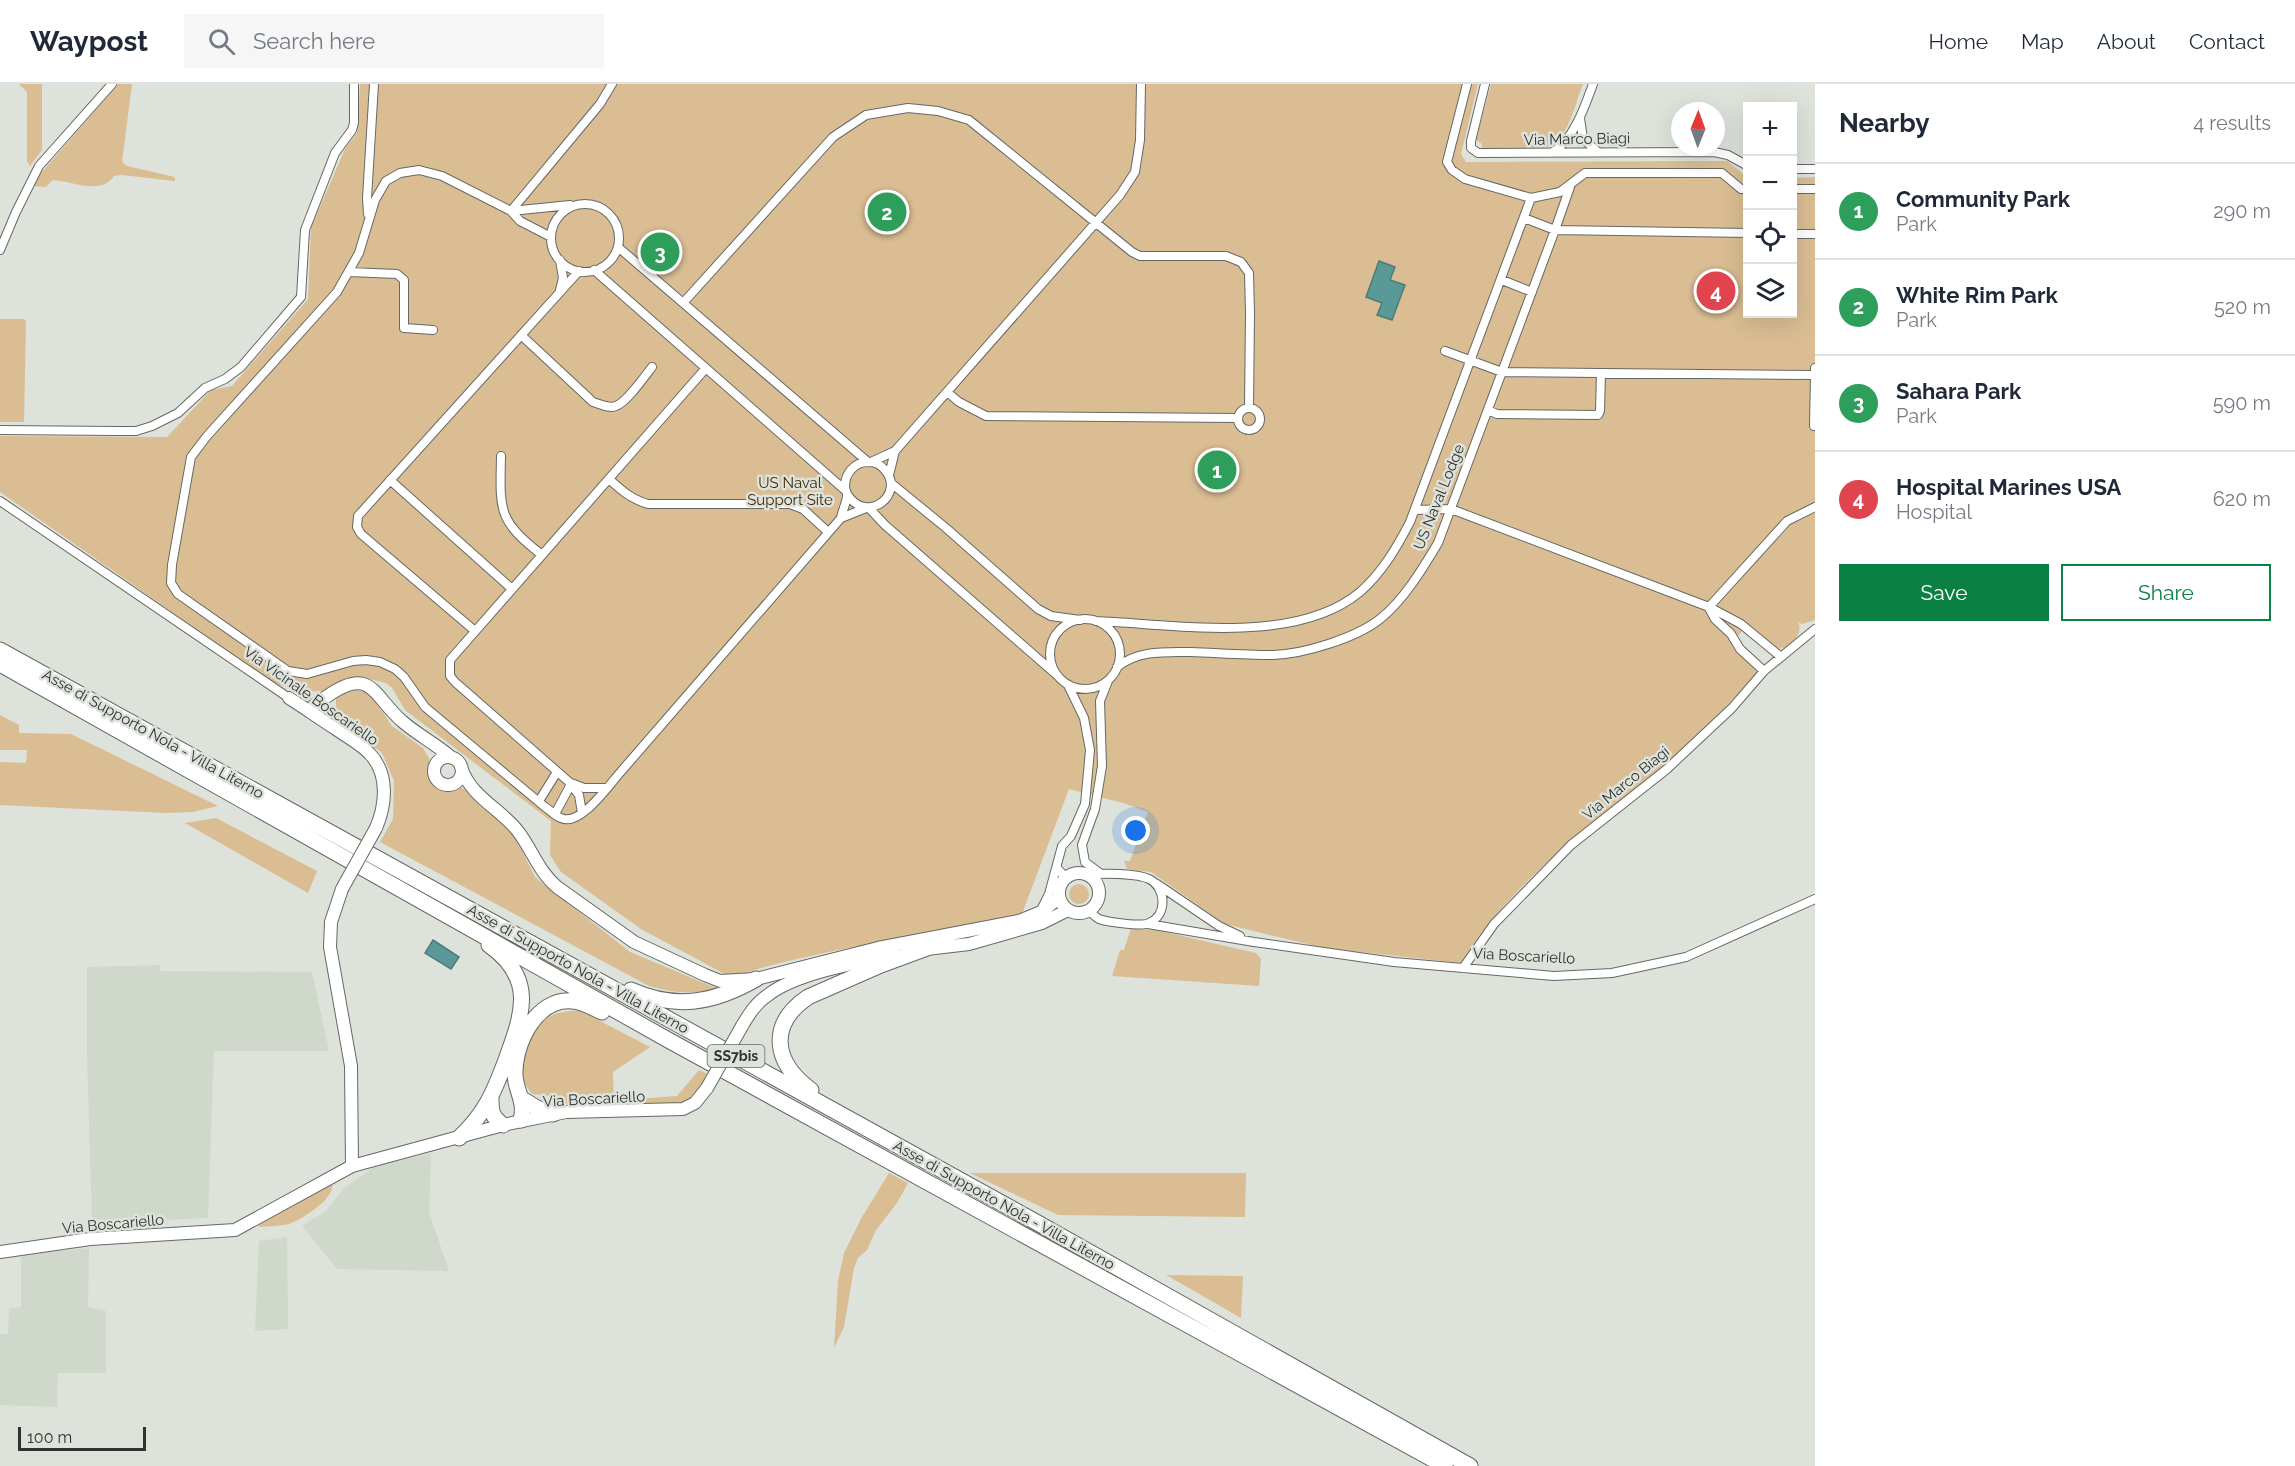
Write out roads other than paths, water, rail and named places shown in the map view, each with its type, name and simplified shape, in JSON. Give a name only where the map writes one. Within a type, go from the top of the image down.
[{"type":"highway","name":"Asse di Supporto Nola - Villa Literno","points":[[0,650],[868,1129],[1470,1466]]},
{"type":"highway","name":"Asse di Supporto Nola - Villa Literno","points":[[0,664],[670,1041],[1446,1466]]},
{"type":"highway","points":[[446,913],[496,949],[510,964],[520,983],[523,1008],[519,1025],[491,1099],[474,1124],[459,1138]]},
{"type":"highway","points":[[868,1129],[798,1081],[786,1066],[781,1054],[782,1024],[790,1012],[808,997],[927,948]]},
{"type":"highway","points":[[549,953],[642,994],[665,1000],[697,1001],[732,993],[756,979]]},
{"type":"highway","points":[[521,1120],[524,1110],[517,1085],[516,1064],[528,1025],[547,1007],[572,1001],[585,1004],[670,1041]]},
{"type":"highway","points":[[491,1099],[491,1111],[494,1118],[503,1125]]},
{"type":"highway","points":[[522,1099],[553,1114]]},
{"type":"street","points":[[0,250],[39,166],[112,84]]},
{"type":"street","points":[[0,430],[116,431],[152,426],[178,412],[205,388],[225,379],[241,367],[300,297],[305,230],[335,153],[352,129],[354,84]]},
{"type":"street","points":[[369,220],[367,198],[374,84]]},
{"type":"street","points":[[511,211],[600,104],[612,84]]},
{"type":"street","points":[[841,518],[847,493],[846,477],[850,471],[861,463],[894,451],[1111,206],[1135,172],[1140,140],[1141,84]]},
{"type":"street","points":[[1467,84],[1447,162],[1452,170],[1465,179],[1531,198],[1560,192],[1585,173],[1722,173],[1743,189]]},
{"type":"street","name":"Via Marco Biagi","points":[[1485,84],[1471,148],[1478,153],[1714,152],[1728,155],[1743,163]]},
{"type":"street","points":[[1551,153],[1564,142],[1580,118],[1593,84]]},
{"type":"street","points":[[683,303],[833,137],[866,115],[908,108],[938,111],[969,120],[1095,224],[1140,256],[1226,256],[1241,262],[1249,273],[1249,408]]},
{"type":"street","points":[[1580,118],[1583,139],[1598,152]]},
{"type":"street","points":[[1564,142],[1573,153],[1583,139]]},
{"type":"street","points":[[1797,170],[1815,169]]},
{"type":"street","points":[[551,237],[520,221],[511,211],[442,176],[419,170],[400,173],[386,181],[375,200],[359,253],[337,291],[191,457],[172,565],[171,584],[178,594],[288,670],[307,674],[353,661],[366,660],[380,662],[395,669],[404,677],[425,707],[555,814],[567,820],[574,819],[607,788],[841,518],[876,506],[888,497],[894,451]]},
{"type":"street","name":"US Naval Lodge","points":[[1117,667],[1140,654],[1173,652],[1274,655],[1301,652],[1343,639],[1380,619],[1415,580],[1438,543],[1571,184]]},
{"type":"street","points":[[1797,189],[1815,189]]},
{"type":"street","points":[[618,247],[869,462],[881,466],[890,479],[1038,609],[1051,616],[1080,620],[1204,627],[1272,626],[1304,621],[1334,609],[1359,592],[1380,572],[1397,547],[1415,510],[1531,198]]},
{"type":"street","points":[[511,211],[582,204],[603,209],[617,225],[618,247],[613,257],[594,270],[579,271],[569,267],[555,253],[551,237],[553,228],[564,212],[582,204]]},
{"type":"street","points":[[1524,218],[1555,230],[1743,233]]},
{"type":"street","points":[[1797,234],[1815,234]]},
{"type":"street","points":[[559,293],[563,278],[560,260]]},
{"type":"street","points":[[594,270],[847,493],[855,504],[868,508],[1068,685],[1084,718],[1090,750],[1085,804],[1071,836],[1062,846],[1049,894],[1041,912]]},
{"type":"street","points":[[475,631],[361,534],[357,527],[358,516],[579,271]]},
{"type":"street","points":[[349,272],[402,276],[404,280],[404,328],[434,330]]},
{"type":"street","points":[[1502,280],[1532,292]]},
{"type":"street","points":[[521,335],[593,402],[606,406],[617,406],[652,367]]},
{"type":"street","points":[[1445,351],[1502,372],[1815,375]]},
{"type":"street","points":[[582,813],[579,795],[570,783],[454,682],[450,676],[450,660],[706,368]]},
{"type":"street","points":[[1814,426],[1815,368]]},
{"type":"street","points":[[1488,410],[1497,414],[1598,415],[1601,373]]},
{"type":"street","points":[[947,392],[959,402],[986,416],[1238,418]]},
{"type":"street","points":[[1249,408],[1260,415],[1260,421],[1257,427],[1251,430],[1244,429],[1238,418],[1241,412],[1249,408]]},
{"type":"street","points":[[501,456],[500,491],[505,517],[519,537],[542,555]]},
{"type":"street","points":[[609,479],[635,500],[648,504],[790,504],[803,509],[828,532]]},
{"type":"street","points":[[390,480],[512,589]]},
{"type":"street","name":"Via Vicinale Boscariello","points":[[0,501],[364,748],[376,762],[382,777],[384,794],[382,812],[376,828],[342,889],[331,922],[330,947],[351,1066],[352,1166]]},
{"type":"street","points":[[1709,607],[1787,521],[1815,507]]},
{"type":"street","points":[[1415,510],[1450,509],[1709,607],[1741,624],[1781,657]]},
{"type":"street","points":[[1709,607],[1715,619],[1731,634],[1740,649],[1764,671]]},
{"type":"street","points":[[1058,676],[1050,657],[1051,646],[1061,629],[1080,620]]},
{"type":"street","points":[[1096,621],[1114,635],[1120,656],[1100,701],[1102,766],[1095,809],[1082,844],[1085,862],[1101,874]]},
{"type":"street","name":"Via Marco Biagi","points":[[1463,968],[1494,924],[1571,845],[1667,769],[1732,708],[1764,671],[1815,629]]},
{"type":"street","points":[[1068,685],[1089,689],[1108,681]]},
{"type":"street","points":[[312,713],[315,704],[334,690],[357,683],[373,689],[401,721],[456,760],[472,789],[519,832],[545,877],[592,914],[634,942],[720,981],[756,979],[878,948],[1020,921],[1041,912],[1059,898]]},
{"type":"street","points":[[289,698],[328,696]]},
{"type":"street","points":[[452,758],[442,758],[435,765],[434,774],[438,782],[446,785],[454,783],[461,777],[461,767]]},
{"type":"street","points":[[539,801],[557,772]]},
{"type":"street","points":[[555,814],[570,783]]},
{"type":"street","points":[[570,783],[584,788],[607,788]]},
{"type":"street","points":[[1057,868],[1066,878]]},
{"type":"street","points":[[1076,873],[1084,874],[1094,881],[1098,893],[1095,904],[1079,913],[1068,910],[1059,898],[1060,885],[1066,878],[1076,873]]},
{"type":"street","name":"Via Boscariello","points":[[1084,874],[1141,876],[1220,926],[1254,942]]},
{"type":"street","points":[[1148,924],[1158,917],[1163,907],[1162,896],[1156,884]]},
{"type":"street","name":"Via Boscariello","points":[[1088,910],[1099,919],[1148,924],[1394,962],[1554,976],[1611,973],[1686,957],[1815,899]]},
{"type":"street","name":"Via Boscariello","points":[[0,1252],[90,1239],[235,1230],[352,1166],[521,1120],[553,1114],[683,1109],[695,1102],[707,1088],[754,1007],[776,989],[808,976],[858,962],[927,948],[969,944],[1042,923],[1068,910]]},
{"type":"water","points":[[1379,261],[1395,267],[1390,280],[1405,285],[1392,320],[1377,315],[1382,303],[1366,297]]},
{"type":"water","points":[[433,940],[459,957],[451,969],[425,953]]},
{"type":"place","name":"White Rim Park","points":[[887,212]]},
{"type":"place","name":"Sahara Park","points":[[660,252]]},
{"type":"place","name":"Hospital Marines USA","points":[[1716,291]]},
{"type":"place","name":"Community Park","points":[[1217,470]]},
{"type":"park label","name":"US Naval Support Site","points":[[790,492]]}]
